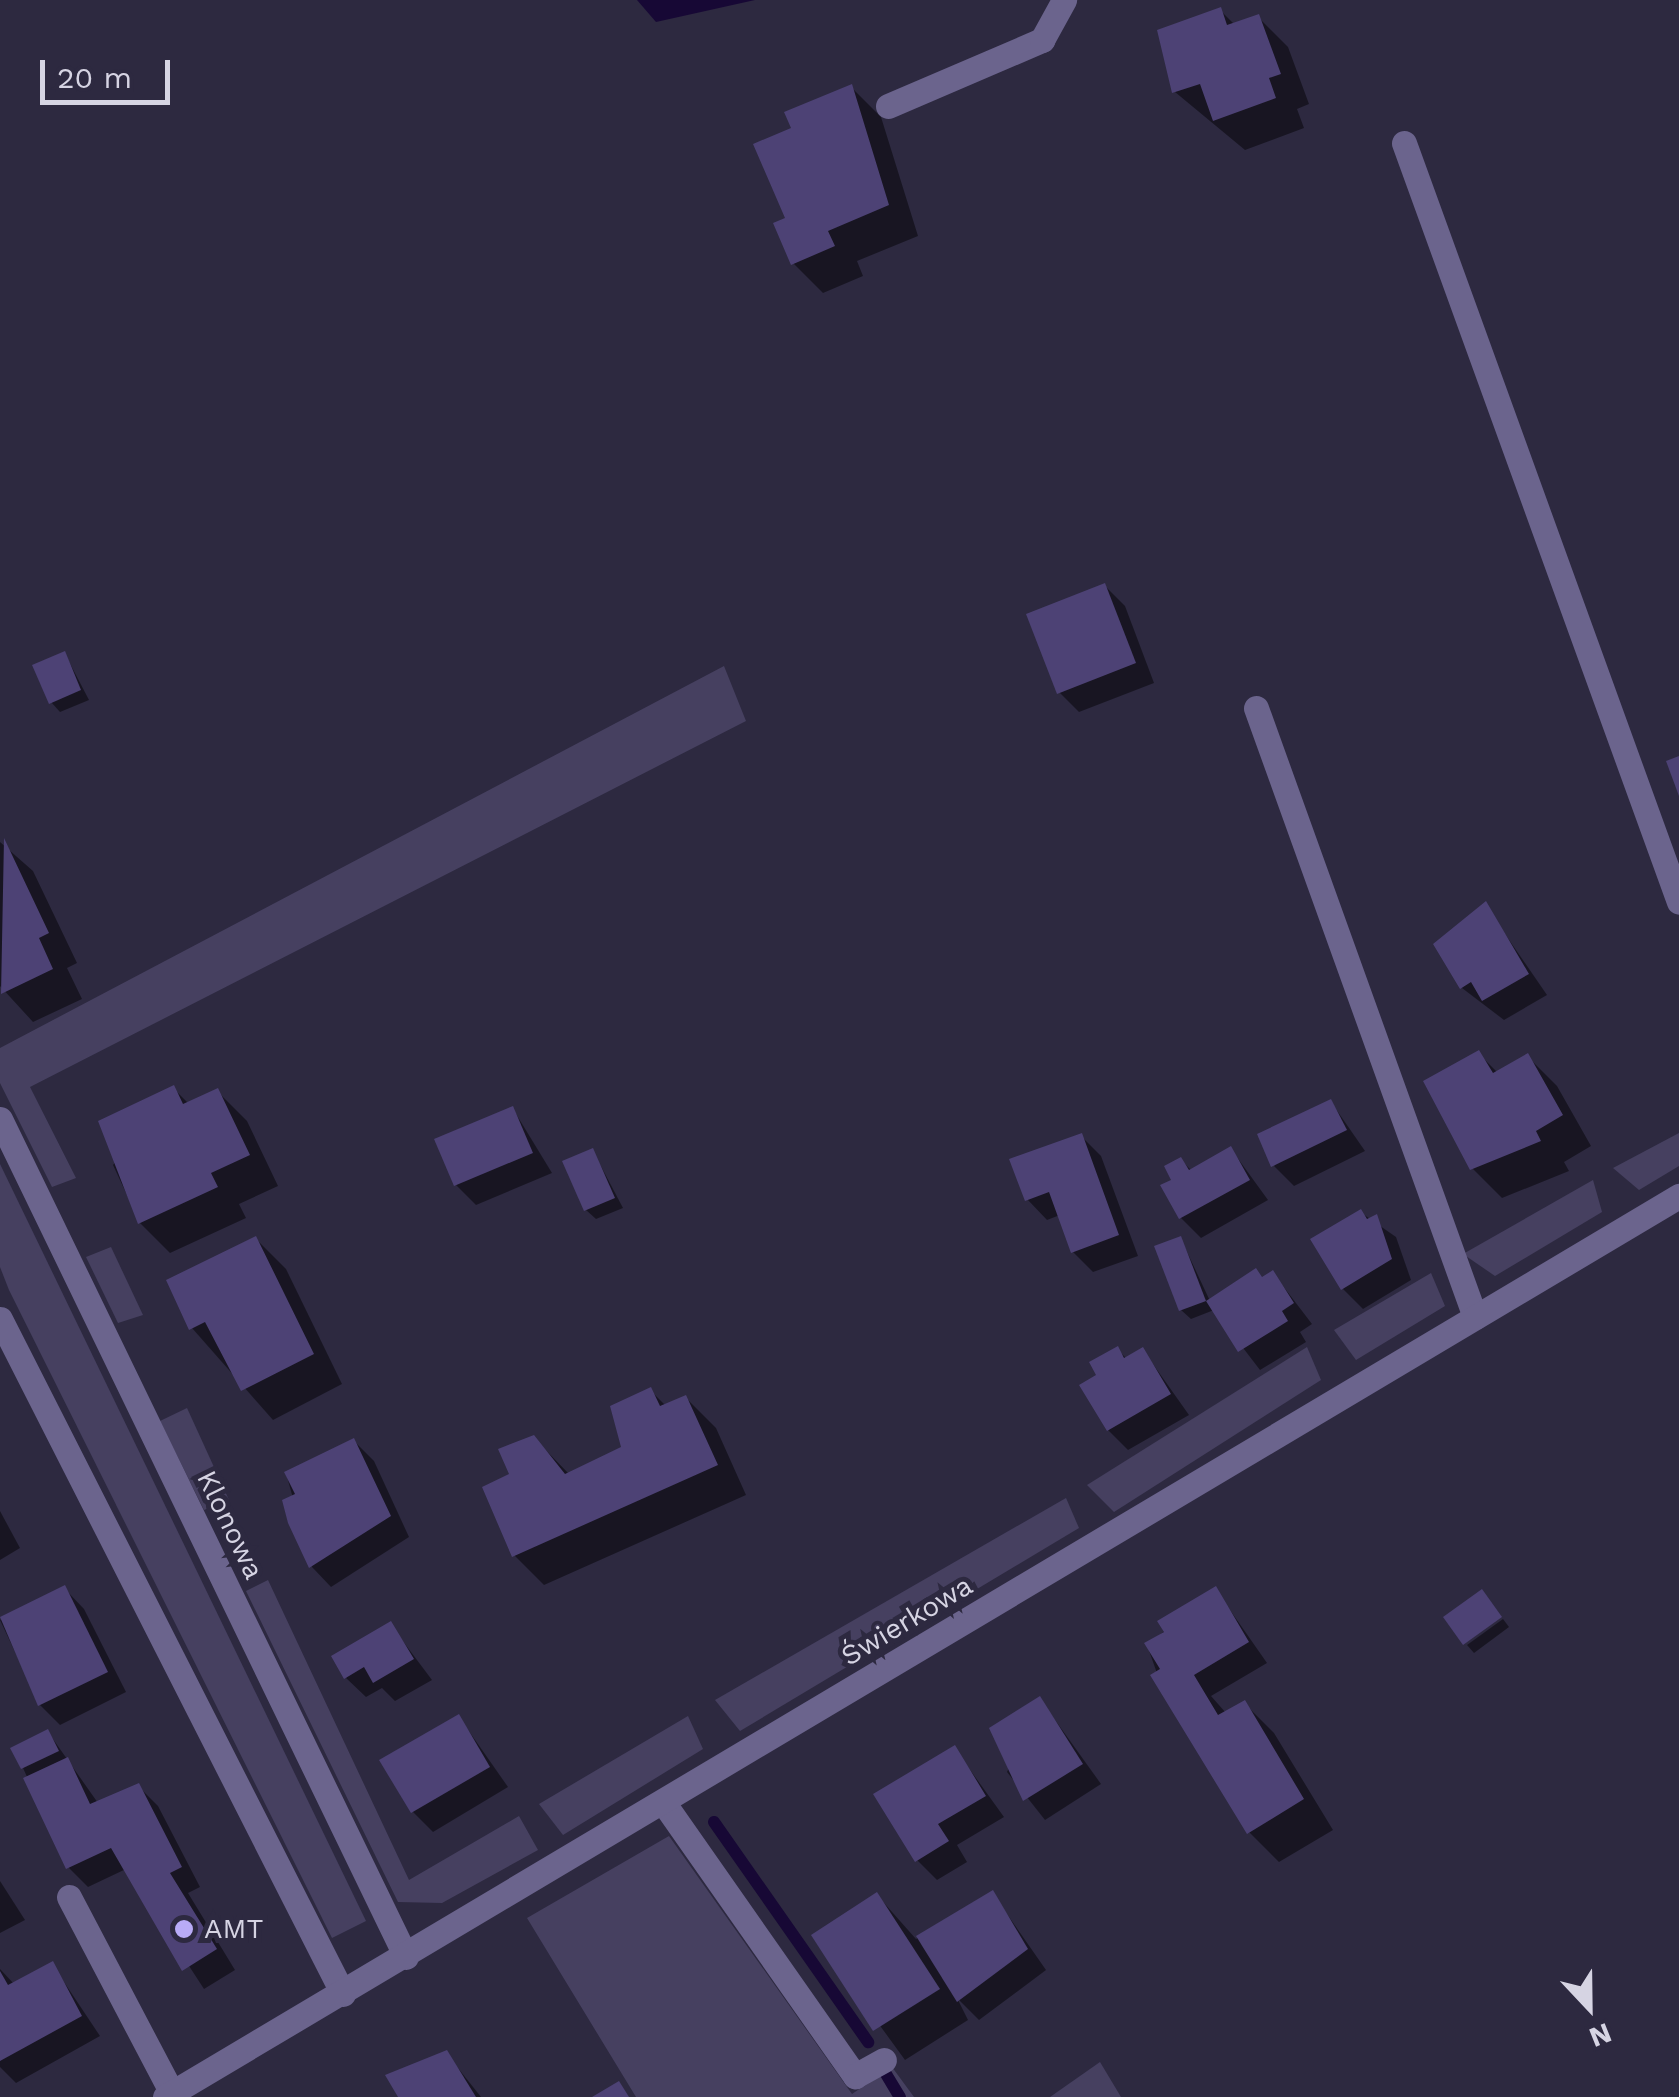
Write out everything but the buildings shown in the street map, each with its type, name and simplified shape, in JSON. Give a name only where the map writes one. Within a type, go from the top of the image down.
[{"type":"street","points":[[888,106],[1042,40],[1064,0]]},
{"type":"street","points":[[1404,143],[1679,902]]},
{"type":"street","points":[[1256,708],[1475,1316]]},
{"type":"street","name":"Klonowa","points":[[0,1119],[406,1957]]},
{"type":"street","name":"Świerkowa","points":[[168,2095],[406,1957],[1679,1196]]},
{"type":"street","points":[[0,1319],[343,1994]]},
{"type":"street","points":[[663,1802],[855,2076],[884,2060]]},
{"type":"street","points":[[68,1897],[168,2095]]},
{"type":"shaded area","points":[[637,0],[755,0],[656,22]]},
{"type":"shaded area","points":[[724,666],[746,721],[30,1087],[76,1178],[52,1187],[0,1083],[0,1048]]},
{"type":"shaded area","points":[[1679,1133],[1679,1166],[1639,1190],[1613,1168]]},
{"type":"shaded area","points":[[0,1164],[366,1921],[332,1938],[9,1290],[0,1267]]},
{"type":"shaded area","points":[[1593,1180],[1602,1212],[1495,1276],[1463,1254]]},
{"type":"shaded area","points":[[111,1247],[143,1315],[118,1323],[86,1257]]},
{"type":"shaded area","points":[[1431,1273],[1445,1306],[1356,1360],[1334,1330]]},
{"type":"shaded area","points":[[1307,1347],[1321,1380],[1114,1512],[1087,1485]]},
{"type":"shaded area","points":[[187,1408],[229,1500],[204,1510],[160,1421]]},
{"type":"shaded area","points":[[1066,1498],[1079,1528],[740,1731],[715,1700]]},
{"type":"shaded area","points":[[268,1580],[409,1880],[519,1816],[538,1850],[442,1903],[398,1902],[246,1591]]},
{"type":"shaded area","points":[[688,1716],[703,1749],[563,1835],[539,1804]]},
{"type":"shaded area","points":[[669,1836],[852,2094],[892,2067],[914,2097],[636,2097],[527,1918]]},
{"type":"shaded area","points":[[1100,2062],[1121,2097],[1050,2097]]},
{"type":"waterway","points":[[714,1822],[868,2042]]},
{"type":"waterway","points":[[886,2074],[900,2097]]},
{"type":"place","name":"AMT","points":[[184,1929]]}]
